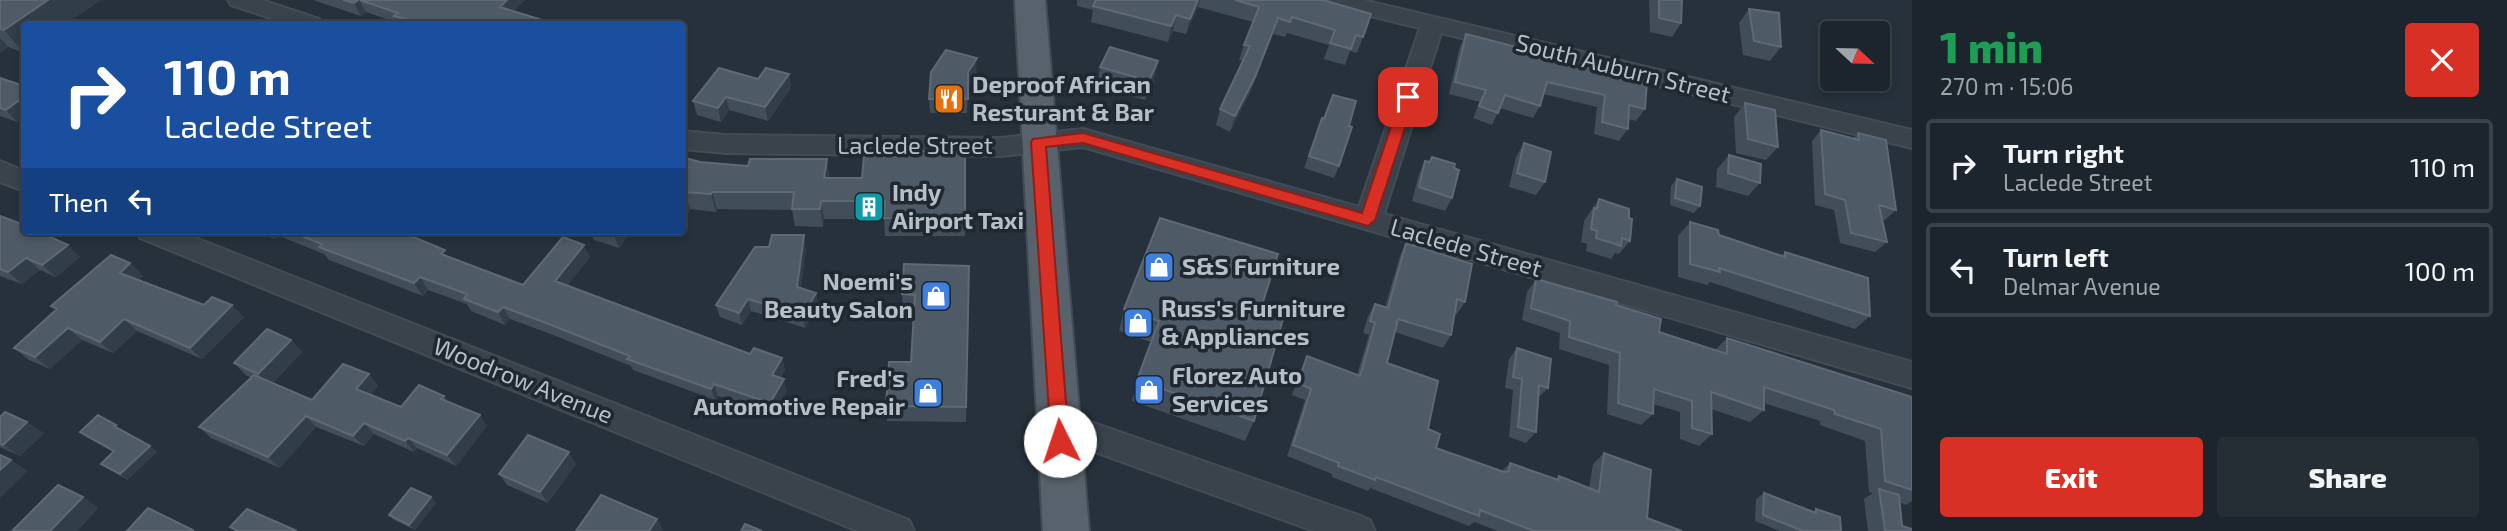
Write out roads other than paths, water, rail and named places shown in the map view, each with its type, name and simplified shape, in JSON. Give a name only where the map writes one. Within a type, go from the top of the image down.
[{"type":"main road","points":[[1030,0],[1066,531]]},
{"type":"street","points":[[239,0],[302,21]]},
{"type":"street","name":"South Auburn Street","points":[[1333,0],[1912,139]]},
{"type":"street","points":[[1368,220],[1433,23]]},
{"type":"street","name":"Laclede Street","points":[[686,140],[726,144],[1001,147],[1083,138],[1912,375]]},
{"type":"street","points":[[0,171],[21,180]]},
{"type":"street","name":"Woodrow Avenue","points":[[160,235],[897,531]]},
{"type":"street","points":[[1059,425],[1358,531]]},
{"type":"place","name":"Deproof African Resturant & Bar","points":[[949,99]]},
{"type":"place","name":"Indy Airport Taxi","points":[[869,207]]},
{"type":"place","name":"S&S Furniture","points":[[1159,267]]},
{"type":"place","name":"Noemi's Beauty Salon","points":[[936,296]]},
{"type":"place","name":"Russ's Furniture & Appliances","points":[[1138,323]]},
{"type":"place","name":"Florez Auto Services","points":[[1149,390]]},
{"type":"place","name":"Fred's Automotive Repair","points":[[928,393]]}]
